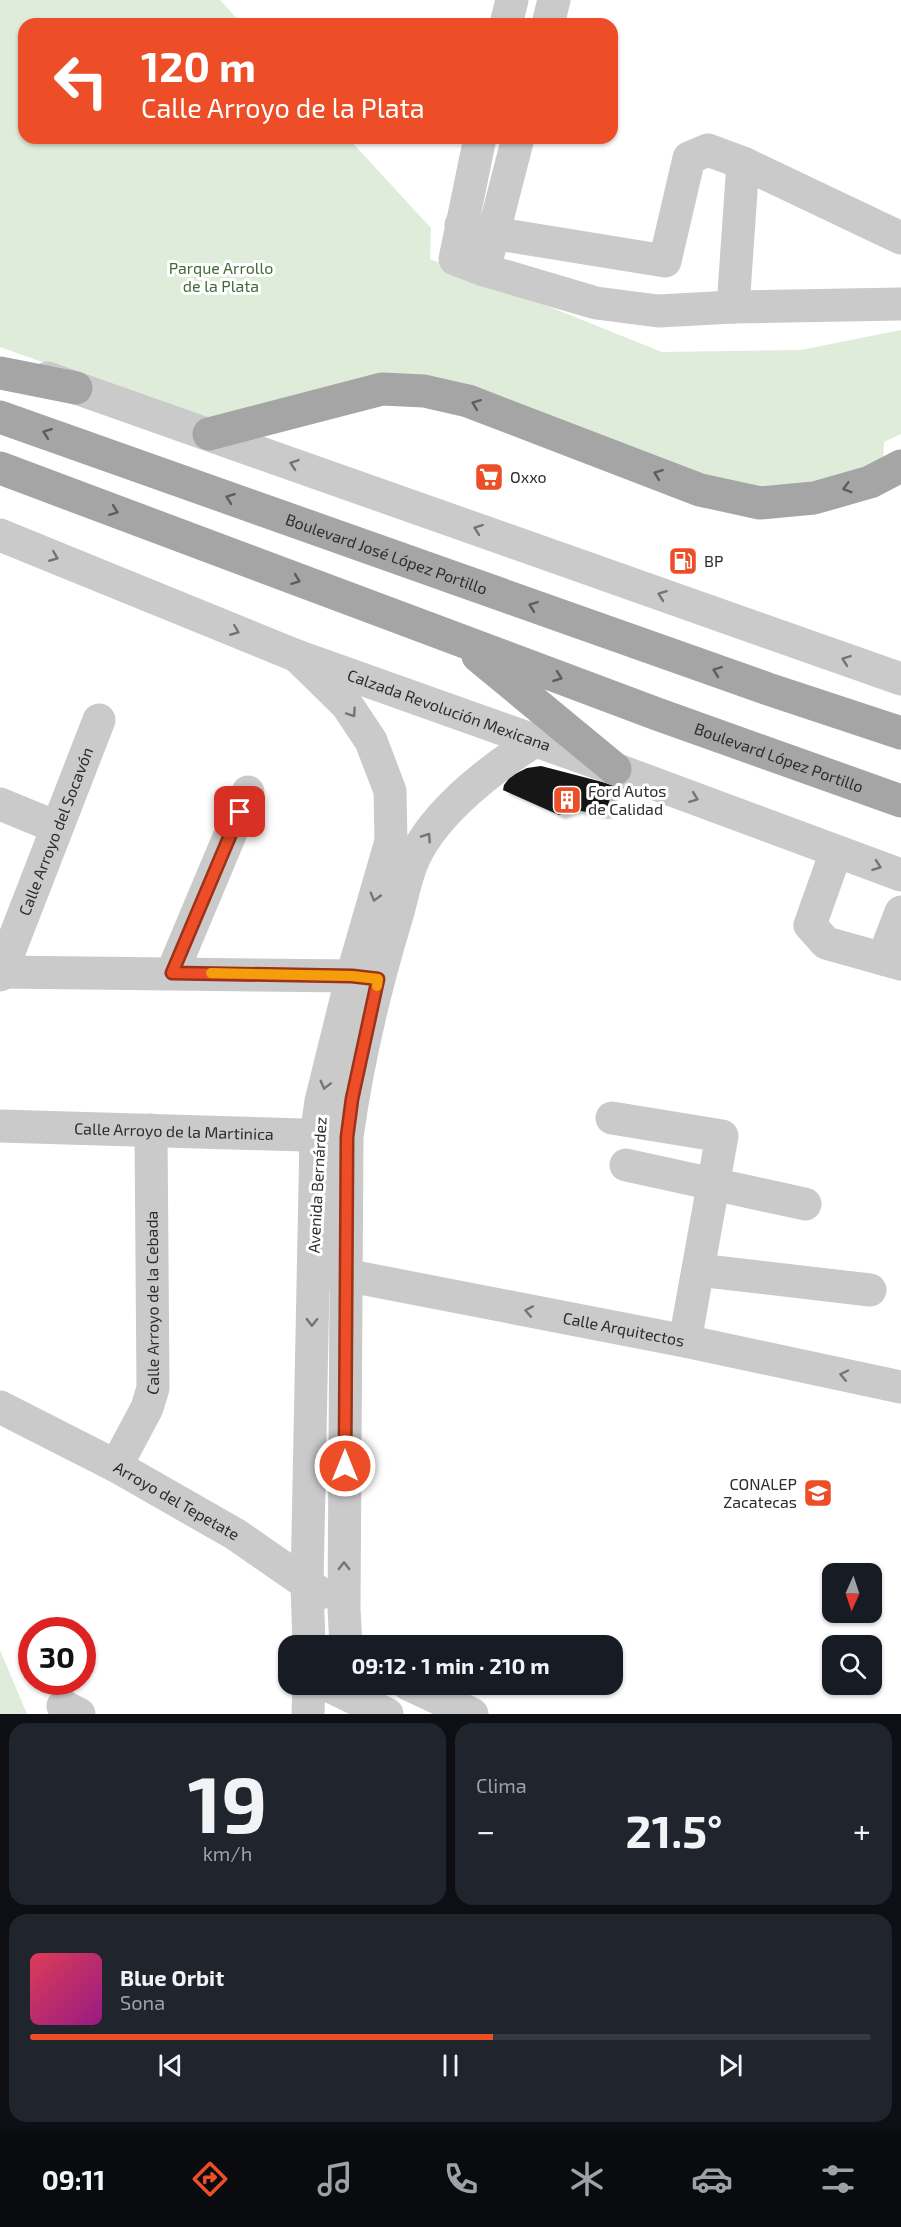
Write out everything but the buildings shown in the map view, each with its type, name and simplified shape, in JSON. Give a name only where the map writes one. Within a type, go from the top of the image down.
[{"type":"main road","points":[[0,373],[76,388]]},
{"type":"main road","points":[[209,434],[382,389],[424,391],[468,401],[700,490],[760,503],[814,498],[870,482],[901,466]]},
{"type":"main road","name":"Boulevard José López Portillo","points":[[0,417],[772,690],[901,733]]},
{"type":"main road","points":[[0,468],[458,640],[615,769]]},
{"type":"main road","name":"Boulevard López Portillo","points":[[458,640],[901,801]]},
{"type":"street","points":[[508,18],[512,0]]},
{"type":"street","points":[[550,18],[554,0]]},
{"type":"street","points":[[479,144],[460,225],[455,259],[484,270],[596,303],[658,311],[733,307],[901,304]]},
{"type":"street","points":[[484,270],[516,144]]},
{"type":"street","points":[[460,225],[665,261],[689,158],[708,150],[743,163],[901,238]]},
{"type":"street","points":[[733,307],[743,163]]},
{"type":"street","points":[[0,361],[901,679]]},
{"type":"street","name":"Calzada Revolución Mexicana","points":[[0,535],[297,656],[536,740],[901,875]]},
{"type":"street","name":"Avenida Bernárdez","points":[[297,656],[347,705],[371,741],[390,791],[391,841],[365,978]]},
{"type":"street","name":"Calle Arroyo del Socavón","points":[[0,973],[99,720]]},
{"type":"street","name":"Avenida Bernárdez","points":[[345,1635],[345,1275],[331,1136],[321,1101],[365,978],[415,856],[435,826],[471,789],[499,764],[536,740]]},
{"type":"street","points":[[172,973],[248,792]]},
{"type":"street","points":[[0,804],[56,827]]},
{"type":"street","points":[[836,852],[810,925],[826,943],[892,962],[901,912]]},
{"type":"street","points":[[0,973],[172,973],[365,978]]},
{"type":"street","points":[[612,1118],[722,1136],[686,1341]]},
{"type":"street","name":"Calle Arroyo de la Martinica","points":[[0,1126],[331,1136]]},
{"type":"street","name":"Calle Arroyo de la Cebada","points":[[116,1466],[147,1408],[153,1388],[151,1130]]},
{"type":"street","name":"Avenida Bernárdez","points":[[313,1635],[307,1584],[313,1273],[331,1136]]},
{"type":"street","points":[[626,1165],[805,1204]]},
{"type":"street","points":[[698,1270],[870,1290]]},
{"type":"street","name":"Calle Arquitectos","points":[[313,1273],[345,1275],[686,1341],[901,1387]]},
{"type":"street","name":"Arroyo del Tepetate","points":[[0,1407],[116,1466],[235,1534],[344,1609]]},
{"type":"street","points":[[308,1714],[309,1695]]},
{"type":"street","points":[[342,1695],[387,1714]]},
{"type":"street","points":[[431,1695],[472,1714]]},
{"type":"green space","name":"Parque Arrollo de la Plata","points":[[0,0],[220,0],[236,18],[18,18],[18,144],[354,144],[431,228],[430,259],[662,352],[801,350],[901,330],[901,434],[884,442],[883,464],[849,478],[766,491],[712,484],[450,389],[208,421],[0,347]]},
{"type":"green space","points":[[0,1650],[27,1714],[0,1714]]},
{"type":"slow traffic","points":[[211,973],[352,976],[378,979],[377,986]]},
{"type":"place","name":"Oxxo","points":[[489,477]]},
{"type":"place","name":"BP","points":[[683,561]]},
{"type":"place","name":"Ford Autos de Calidad","points":[[567,800]]},
{"type":"place","name":"CONALEP Zacatecas","points":[[818,1493]]},
{"type":"route","points":[[240,812],[172,973],[352,976],[378,979],[352,1099],[347,1137],[345,1466]]}]
